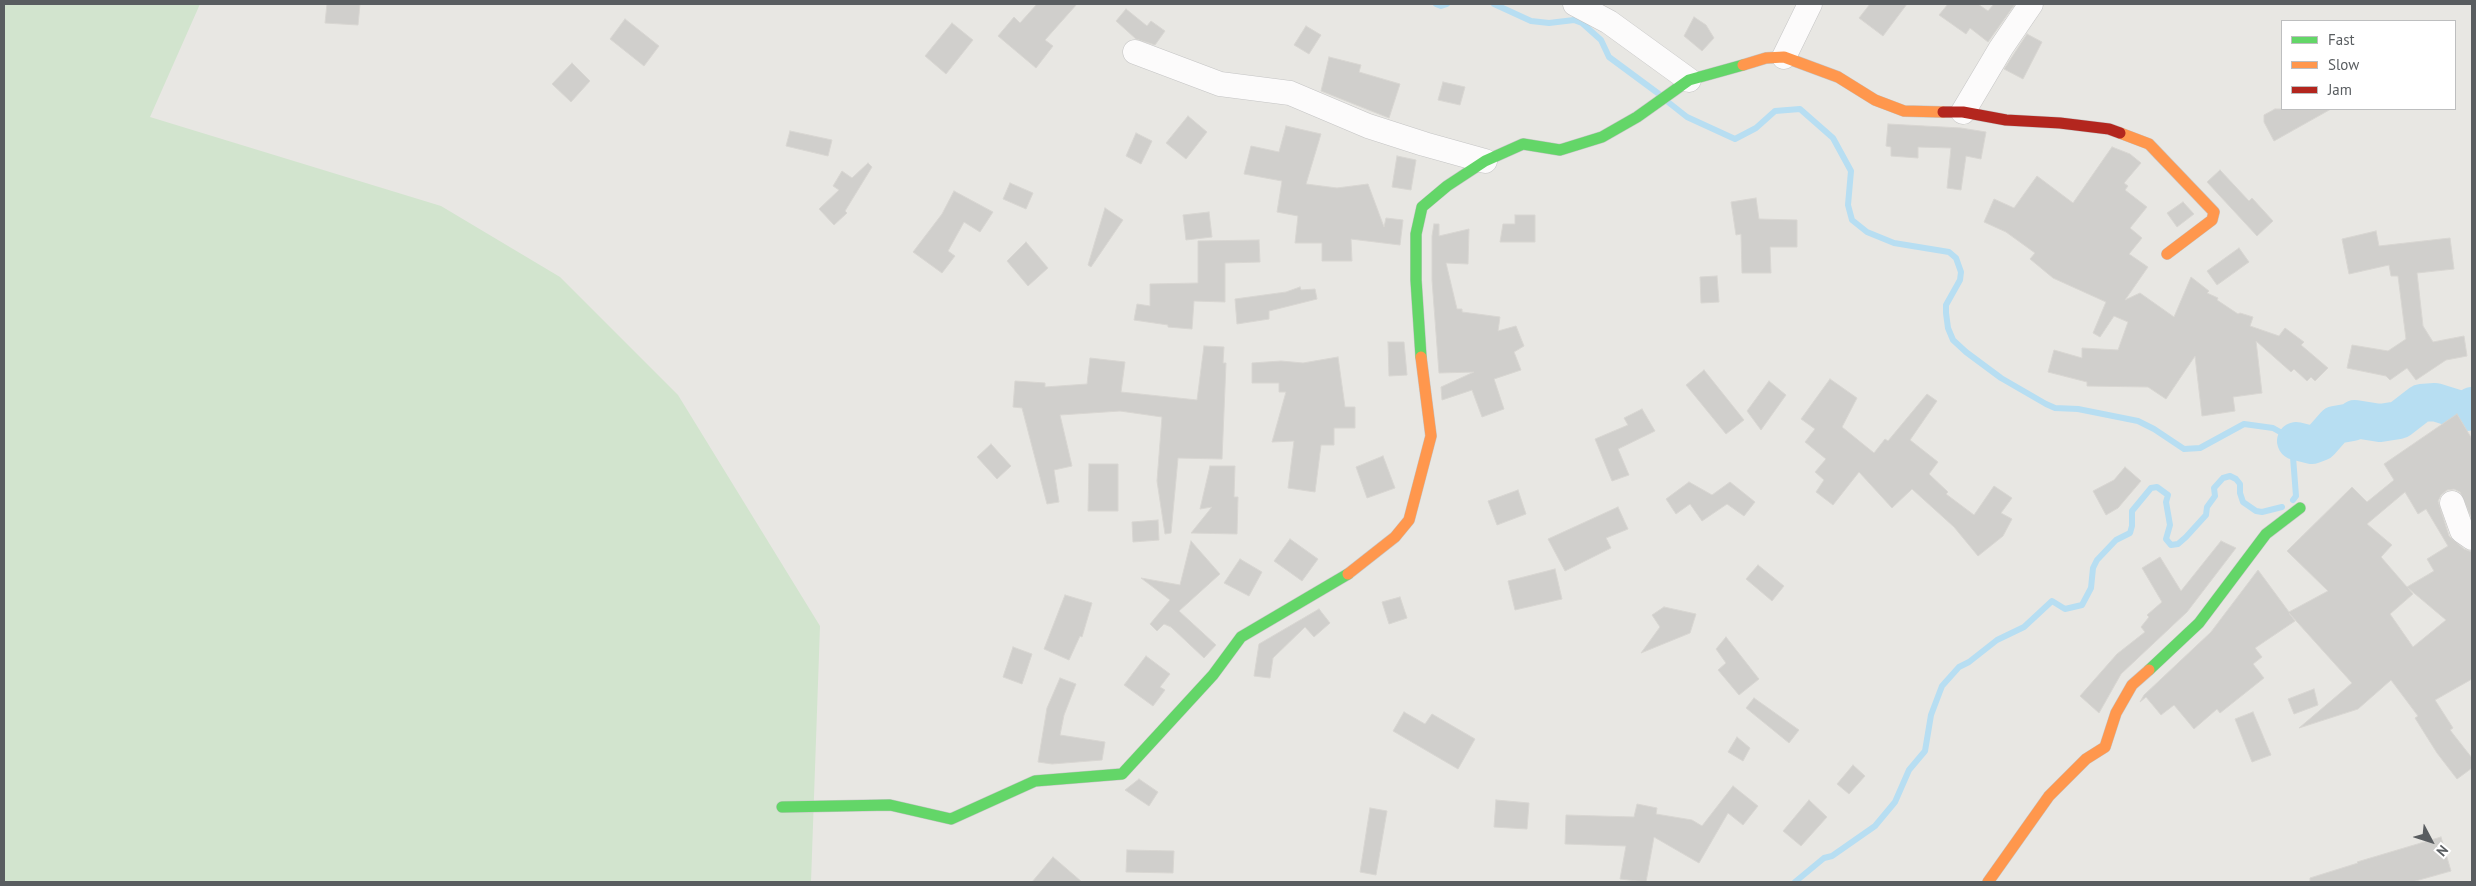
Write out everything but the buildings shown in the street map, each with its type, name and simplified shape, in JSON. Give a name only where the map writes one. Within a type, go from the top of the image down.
[{"type":"street","points":[[1575,4],[1609,22],[1684,84]]},
{"type":"street","points":[[1784,57],[1810,4]]},
{"type":"street","points":[[1963,112],[2001,48],[2032,4]]},
{"type":"street","points":[[1135,52],[1220,84],[1290,93],[1368,126],[1485,161]]},
{"type":"street","points":[[782,807],[890,806],[951,819],[1035,780],[1122,774],[1213,675],[1241,637],[1352,571],[1395,537],[1409,520],[1427,458],[1430,436],[1420,350],[1416,280],[1416,234],[1422,207],[1447,186],[1485,161],[1523,144],[1560,150],[1602,137],[1637,117],[1684,84],[1766,58],[1784,57],[1838,76],[1875,100],[1904,111],[1963,112],[2006,120],[2060,123],[2109,129],[2149,144],[2214,212],[2212,220],[2167,254]]},
{"type":"street","points":[[2452,502],[2462,531],[2472,538]]},
{"type":"street","points":[[1988,882],[2049,796],[2086,760],[2105,747],[2116,713],[2132,685],[2200,623],[2266,534],[2300,508]]},
{"type":"green space","points":[[4,4],[200,4],[150,117],[441,206],[560,277],[678,395],[820,626],[811,882],[4,882]]},
{"type":"waterway","points":[[1436,4],[1441,6],[1447,4]]},
{"type":"waterway","points":[[1494,4],[1531,21],[1549,23],[1574,20],[1582,23],[1601,40],[1609,57],[1659,94]]},
{"type":"waterway","points":[[1668,102],[1687,117],[1735,139],[1756,128],[1775,111],[1800,109],[1833,138],[1851,171],[1848,205],[1852,220],[1867,232],[1894,243],[1949,252],[1956,258],[1961,272],[1960,280],[1946,305],[1946,313],[1948,328],[1953,340],[1966,352],[2001,378],[2046,404],[2055,408],[2078,409],[2138,421],[2184,449],[2200,448],[2244,424],[2273,428],[2296,441],[2293,457],[2296,496],[2293,500]]},
{"type":"waterway","points":[[2296,441],[2312,445],[2320,442],[2335,425],[2352,422],[2355,419],[2380,423],[2399,420],[2421,403],[2435,402],[2467,412],[2472,406]]},
{"type":"waterway","points":[[1795,882],[1824,858],[1832,856],[1875,826],[1895,802],[1909,770],[1925,751],[1931,715],[1942,686],[1959,667],[1969,662],[1997,640],[2024,627],[2052,601],[2065,609],[2082,605],[2091,588],[2093,568],[2097,560],[2116,540],[2130,533],[2132,511],[2151,488],[2157,487],[2168,495],[2166,502],[2170,525],[2166,539],[2171,545],[2178,544],[2206,515],[2207,507],[2215,496],[2214,488],[2223,478],[2230,476],[2236,479],[2240,484],[2243,502],[2256,511],[2262,512],[2282,507]]},
{"type":"traffic: fast","points":[[1421,357],[1416,280],[1416,234],[1422,207],[1447,186],[1485,161],[1523,144],[1560,150],[1602,137],[1637,117],[1689,80],[1743,65]]},
{"type":"traffic: fast","points":[[2149,670],[2199,623],[2266,534],[2300,508]]},
{"type":"traffic: fast","points":[[782,807],[890,805],[951,819],[1035,781],[1122,774],[1213,675],[1241,637],[1348,574]]},
{"type":"traffic: slow","points":[[1743,65],[1766,58],[1784,57],[1838,77],[1875,100],[1904,111],[1943,112]]},
{"type":"traffic: slow","points":[[2120,133],[2149,144],[2214,212],[2212,220],[2167,254]]},
{"type":"traffic: slow","points":[[1348,574],[1395,537],[1409,520],[1431,436],[1421,357]]},
{"type":"traffic: slow","points":[[1988,882],[2049,796],[2086,759],[2105,747],[2116,713],[2132,685],[2149,670]]},
{"type":"traffic: jam","points":[[1943,112],[1963,112],[2006,120],[2060,123],[2109,129],[2120,133]]}]
